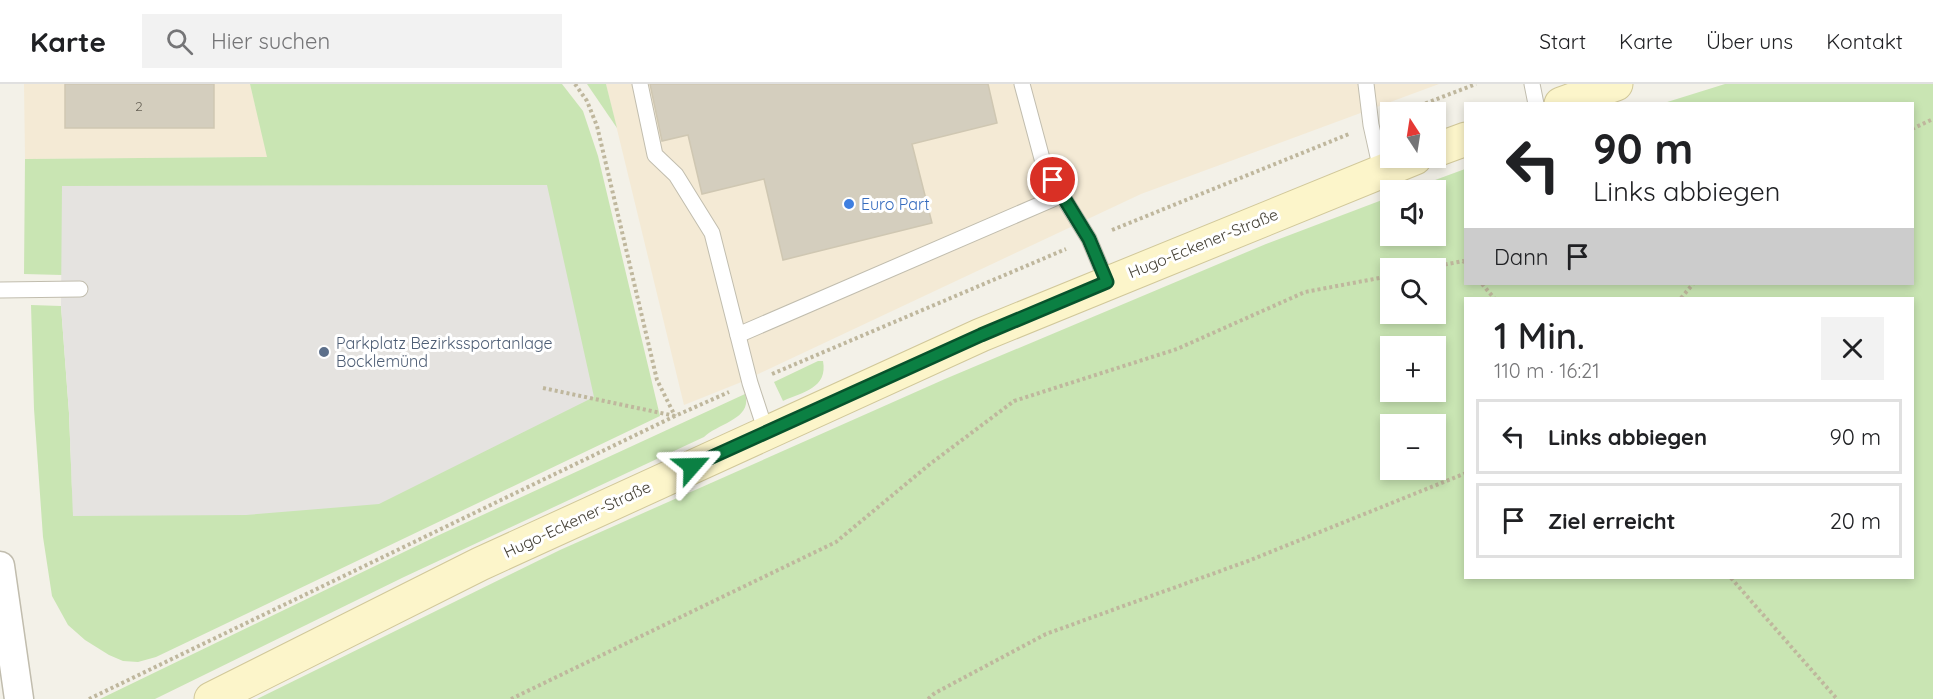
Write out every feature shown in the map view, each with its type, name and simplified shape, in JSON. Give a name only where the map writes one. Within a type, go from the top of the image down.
[{"type":"main road","points":[[1566,102],[1616,84]]},
{"type":"main road","points":[[1446,146],[1464,140]]},
{"type":"main road","name":"Hugo-Eckener-Straße","points":[[211,699],[480,564],[766,432],[981,335],[1387,168]]},
{"type":"street","points":[[0,566],[19,699]]},
{"type":"lane","points":[[640,84],[655,155],[676,175],[712,233],[750,383],[766,432]]},
{"type":"lane","points":[[1022,84],[1044,166],[1089,239],[1107,282]]},
{"type":"lane","points":[[1366,84],[1371,125],[1381,170]]},
{"type":"lane","points":[[1532,84],[1536,102]]},
{"type":"lane","points":[[738,334],[1062,195]]},
{"type":"lane","points":[[0,290],[80,289]]},
{"type":"path","points":[[575,84],[587,101],[597,126],[657,380],[675,416]]},
{"type":"path","points":[[1429,102],[1476,84]]},
{"type":"path","points":[[1914,128],[1933,119]]},
{"type":"path","points":[[1446,265],[1464,262]]},
{"type":"path","points":[[511,699],[836,542],[930,464],[1014,401],[1177,349],[1305,292],[1380,278]]},
{"type":"path","points":[[1483,285],[1493,297]]},
{"type":"path","points":[[1683,297],[1692,285]]},
{"type":"path","points":[[89,699],[675,416],[750,383]]},
{"type":"path","points":[[543,388],[675,416]]},
{"type":"path","points":[[928,699],[935,693],[1046,634],[1248,561],[1464,474]]},
{"type":"path","points":[[1732,579],[1837,699]]},
{"type":"shaded area","points":[[24,84],[250,84],[268,157],[25,159]]},
{"type":"shaded area","points":[[606,84],[1439,84],[1390,102],[1380,102],[1380,106],[1141,194],[739,383],[684,405]]},
{"type":"shaded area","name":"Parkplatz Bezirkssportanlage Bocklemünd","points":[[547,185],[594,397],[379,504],[246,515],[73,516],[69,413],[61,306],[62,186]]},
{"type":"green space","points":[[250,84],[562,84],[583,111],[598,156],[660,416],[156,657],[138,662],[123,661],[85,640],[68,625],[52,596],[43,537],[34,409],[31,305],[61,306],[69,413],[73,516],[63,186],[62,275],[24,274],[25,159],[267,157]]},
{"type":"green space","points":[[587,84],[606,84],[617,128]]},
{"type":"green space","points":[[1725,84],[1933,84],[1933,699],[257,699],[560,550],[945,379],[1266,244],[1380,201],[1380,246],[1446,246],[1446,180],[1435,180],[1464,169],[1464,285],[1914,285],[1914,102],[1667,102]]},
{"type":"green space","points":[[818,361],[823,361],[824,370],[818,383],[806,392],[783,401],[774,382]]},
{"type":"green space","points":[[745,394],[744,409],[739,415],[704,437],[404,577],[155,699],[100,699],[437,536]]},
{"type":"building","points":[[65,84],[214,84],[214,128],[65,128]]},
{"type":"building","points":[[650,84],[988,84],[997,123],[912,144],[932,223],[783,260],[764,179],[702,194],[688,135],[662,141]]},
{"type":"place","name":"Euro Part","points":[[849,204]]},
{"type":"place","name":"Parkplatz Bezirkssportanlage Bocklemünd","points":[[324,352]]},
{"type":"route","points":[[692,466],[981,335],[1107,282],[1089,239],[1053,180]]}]
